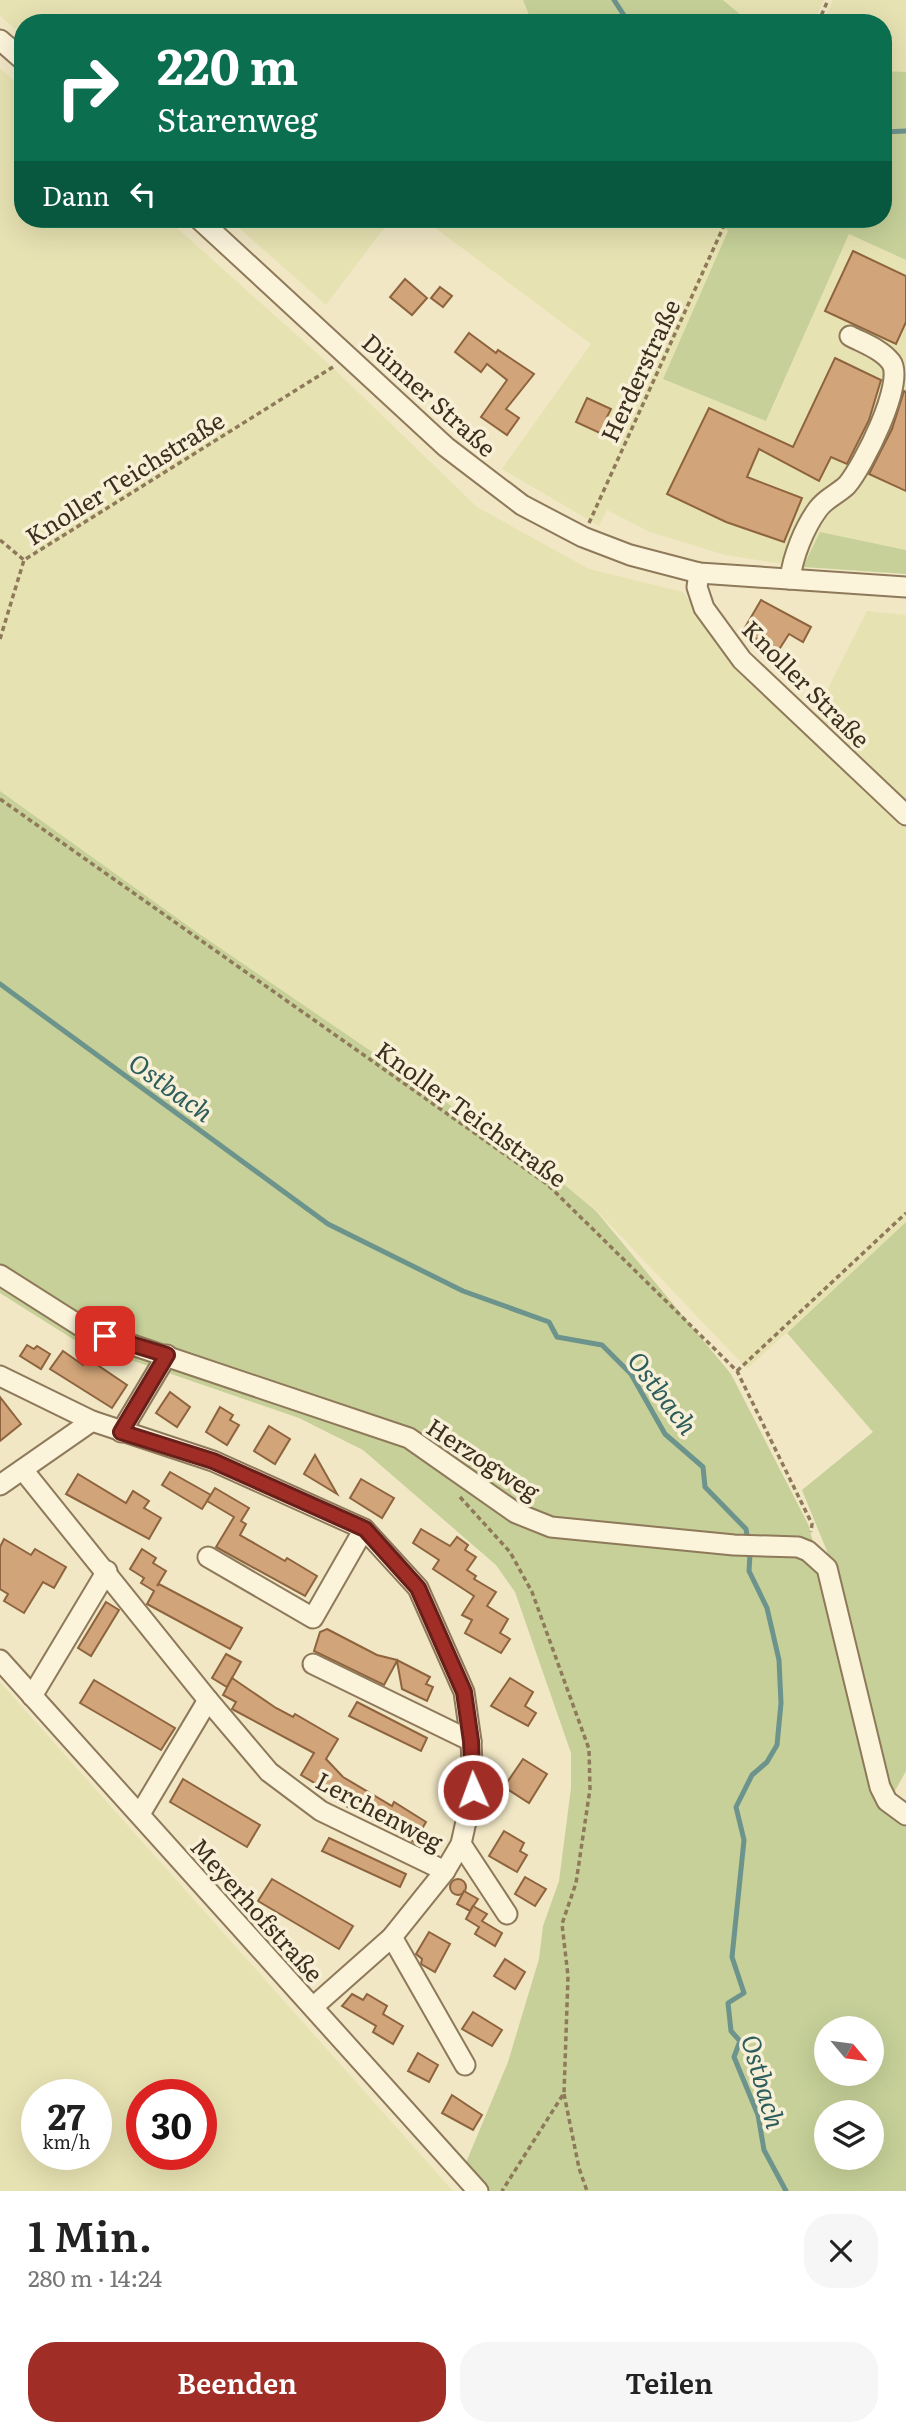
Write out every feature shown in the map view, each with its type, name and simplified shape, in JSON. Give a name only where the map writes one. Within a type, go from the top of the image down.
[{"type":"street","points":[[0,40],[14,52]]},
{"type":"street","name":"Dünner Straße","points":[[198,228],[446,447],[522,505],[583,537],[630,555],[699,573],[906,587]]},
{"type":"street","points":[[790,579],[792,563],[817,510],[828,497],[845,487],[856,472],[890,401],[896,378],[892,363],[877,350],[850,336]]},
{"type":"street","name":"Knoller Straße","points":[[699,573],[697,587],[704,608],[742,660],[906,815]]},
{"type":"street","name":"Herzogweg","points":[[0,1275],[85,1329],[409,1438],[516,1513],[551,1527],[733,1545],[798,1547],[808,1551]]},
{"type":"street","points":[[121,1432],[167,1355]]},
{"type":"street","points":[[0,1377],[92,1421],[213,1461],[365,1529],[418,1588],[464,1692],[471,1741],[473,1790],[461,1844],[444,1871],[392,1937],[313,2007]]},
{"type":"street","points":[[0,1485],[92,1421]]},
{"type":"street","name":"Lerchenweg","points":[[23,1470],[269,1772],[321,1811],[444,1871]]},
{"type":"street","points":[[208,1557],[313,1618],[365,1529]]},
{"type":"street","points":[[808,1551],[827,1567],[880,1787],[887,1801],[906,1815]]},
{"type":"street","points":[[32,1696],[107,1571]]},
{"type":"street","name":"Meyerhofstraße","points":[[0,1660],[478,2191]]},
{"type":"street","points":[[313,1664],[471,1741]]},
{"type":"street","points":[[140,1814],[208,1700]]},
{"type":"street","points":[[461,1844],[507,1914]]},
{"type":"street","points":[[392,1937],[465,2065]]},
{"type":"path","name":"Herderstraße","points":[[583,537],[723,228]]},
{"type":"path","points":[[326,356],[336,365]]},
{"type":"path","name":"Knoller Teichstraße","points":[[0,639],[24,561],[312,380]]},
{"type":"path","points":[[0,540],[24,561]]},
{"type":"path","name":"Knoller Teichstraße","points":[[0,799],[547,1184],[737,1371],[812,1524],[808,1551]]},
{"type":"path","points":[[737,1371],[906,1213]]},
{"type":"path","points":[[457,1494],[510,1552],[532,1592],[589,1749],[588,1802],[576,1883],[562,1924],[568,1976],[564,2093],[579,2168],[587,2191]]},
{"type":"path","points":[[502,2191],[564,2093]]},
{"type":"shaded area","points":[[0,0],[523,0],[528,14],[14,14],[14,28],[0,16]]},
{"type":"shaded area","points":[[724,0],[824,0],[817,14],[740,14]]},
{"type":"shaded area","points":[[833,0],[906,0],[906,72],[892,71],[892,14],[827,14]]},
{"type":"shaded area","points":[[0,68],[14,81],[14,228],[177,228],[329,364],[477,507],[589,569],[683,592],[731,655],[906,825],[906,1222],[747,1369],[597,1211],[554,1176],[198,933],[0,791]]},
{"type":"shaded area","points":[[239,228],[384,228],[326,305]]},
{"type":"shaded area","points":[[435,228],[726,228],[729,231],[663,379],[767,420],[849,234],[906,260],[906,550],[820,532],[803,567],[725,555],[650,532],[607,510],[599,526],[502,469],[591,344]]},
{"type":"shaded area","points":[[867,611],[906,615],[906,805],[814,716]]},
{"type":"shaded area","points":[[0,1682],[453,2191],[0,2191]]},
{"type":"green space","points":[[523,0],[723,0],[740,14],[528,14]]},
{"type":"green space","points":[[892,71],[906,72],[906,260],[849,234],[766,421],[663,379],[728,231],[725,228],[892,228]]},
{"type":"green space","points":[[820,532],[906,550],[906,574],[803,567]]},
{"type":"green space","points":[[0,791],[198,933],[554,1176],[596,1211],[731,1374],[808,1524],[822,1573],[872,1794],[886,1812],[906,1821],[906,2191],[487,2191],[465,2165],[508,2062],[539,1959],[543,1926],[559,1881],[571,1788],[571,1753],[515,1592],[496,1565],[363,1450],[299,1418],[76,1341],[0,1293]]},
{"type":"green space","points":[[906,1222],[906,1771],[891,1798],[833,1566],[802,1490],[873,1432],[787,1333]]},
{"type":"building","points":[[853,251],[906,276],[906,322],[896,344],[825,311]]},
{"type":"building","points":[[405,279],[427,298],[412,315],[390,297]]},
{"type":"building","points":[[440,287],[452,296],[443,307],[431,298]]},
{"type":"building","points":[[469,333],[496,353],[498,350],[534,374],[506,409],[519,418],[507,435],[481,417],[507,380],[487,364],[481,372],[455,352]]},
{"type":"building","points":[[835,358],[881,380],[869,420],[847,464],[831,457],[819,481],[759,449],[747,477],[802,498],[784,542],[726,522],[667,494],[709,408],[793,447]]},
{"type":"building","points":[[904,391],[906,491],[869,474],[892,429]]},
{"type":"building","points":[[587,398],[611,409],[606,419],[620,425],[613,439],[576,422]]},
{"type":"building","points":[[761,600],[811,627],[803,642],[789,634],[773,659],[761,652],[766,645],[743,631]]},
{"type":"building","points":[[27,1345],[34,1349],[37,1346],[50,1354],[41,1369],[20,1356]]},
{"type":"building","points":[[63,1351],[83,1365],[87,1358],[127,1385],[112,1408],[50,1369]]},
{"type":"building","points":[[170,1392],[190,1407],[177,1427],[156,1413]]},
{"type":"building","points":[[0,1397],[21,1424],[0,1441]]},
{"type":"building","points":[[220,1407],[233,1415],[230,1420],[239,1425],[227,1445],[206,1432]]},
{"type":"building","points":[[269,1426],[290,1439],[275,1464],[254,1451]]},
{"type":"building","points":[[315,1455],[337,1494],[304,1474]]},
{"type":"building","points":[[170,1472],[211,1495],[202,1509],[162,1485]]},
{"type":"building","points":[[78,1474],[126,1503],[133,1491],[149,1501],[144,1508],[161,1518],[149,1539],[66,1494]]},
{"type":"building","points":[[361,1479],[394,1498],[382,1518],[350,1498]]},
{"type":"building","points":[[215,1488],[249,1508],[241,1521],[246,1524],[240,1535],[317,1576],[305,1596],[216,1547],[234,1517],[207,1501]]},
{"type":"building","points":[[421,1529],[450,1546],[457,1537],[468,1545],[465,1550],[476,1557],[467,1570],[476,1576],[474,1579],[496,1592],[487,1606],[508,1619],[500,1633],[510,1639],[501,1653],[465,1633],[472,1620],[462,1615],[474,1596],[433,1569],[439,1560],[413,1543]]},
{"type":"building","points":[[4,1539],[31,1555],[35,1549],[66,1567],[54,1588],[43,1582],[24,1613],[4,1601],[8,1594],[0,1589],[0,1547]]},
{"type":"building","points":[[142,1549],[156,1558],[153,1563],[166,1571],[157,1586],[159,1584],[242,1628],[230,1649],[147,1604],[154,1591],[141,1583],[144,1578],[130,1569]]},
{"type":"building","points":[[106,1602],[119,1610],[91,1656],[78,1648]]},
{"type":"building","points":[[327,1629],[377,1655],[397,1660],[430,1677],[426,1684],[433,1687],[427,1701],[402,1689],[397,1661],[384,1685],[314,1651],[320,1632]]},
{"type":"building","points":[[226,1654],[241,1662],[227,1687],[212,1678]]},
{"type":"building","points":[[232,1678],[276,1708],[293,1717],[295,1714],[338,1739],[326,1759],[343,1777],[392,1806],[394,1802],[426,1822],[414,1842],[331,1798],[333,1794],[301,1775],[314,1753],[232,1709],[236,1702],[223,1695]]},
{"type":"building","points":[[510,1678],[533,1692],[525,1706],[536,1713],[528,1726],[491,1706]]},
{"type":"building","points":[[94,1680],[175,1728],[161,1750],[80,1703]]},
{"type":"building","points":[[357,1702],[427,1738],[421,1751],[349,1716]]},
{"type":"building","points":[[523,1759],[547,1774],[529,1803],[504,1787]]},
{"type":"building","points":[[183,1779],[260,1825],[247,1847],[170,1802]]},
{"type":"building","points":[[504,1831],[524,1843],[520,1851],[527,1855],[517,1872],[489,1856]]},
{"type":"building","points":[[329,1838],[406,1874],[400,1887],[322,1851]]},
{"type":"building","points":[[525,1877],[546,1889],[535,1906],[515,1894]]},
{"type":"building","points":[[272,1879],[353,1926],[339,1949],[258,1901]]},
{"type":"building","points":[[455,1879],[461,1879],[466,1887],[464,1893],[455,1895],[450,1890],[450,1884]]},
{"type":"building","points":[[464,1891],[478,1899],[470,1911],[457,1904]]},
{"type":"building","points":[[473,1906],[487,1914],[482,1921],[502,1933],[495,1946],[475,1934],[479,1927],[466,1919]]},
{"type":"building","points":[[429,1932],[450,1944],[435,1972],[421,1964],[422,1959],[416,1954]]},
{"type":"building","points":[[505,1959],[525,1972],[515,1989],[494,1976]]},
{"type":"building","points":[[352,1994],[363,2000],[367,1994],[387,2006],[383,2014],[403,2026],[393,2044],[373,2032],[376,2026],[342,2006]]},
{"type":"building","points":[[473,2012],[502,2030],[492,2046],[462,2029]]},
{"type":"building","points":[[418,2053],[438,2065],[429,2082],[408,2071]]},
{"type":"building","points":[[452,2095],[482,2115],[473,2130],[442,2113]]},
{"type":"waterway","points":[[614,0],[623,14]]},
{"type":"waterway","points":[[892,132],[906,131]]},
{"type":"waterway","name":"Ostbach","points":[[0,984],[328,1224],[463,1291],[549,1322],[557,1337],[602,1345],[631,1374],[665,1434],[703,1467],[705,1487],[746,1529],[750,1554],[749,1571],[767,1608],[779,1660],[781,1703],[777,1745],[767,1762],[752,1775],[736,1807],[744,1840],[732,1957],[744,1993],[728,2003],[731,2031],[740,2041],[734,2057],[758,2115],[764,2150],[786,2191]]},
{"type":"route","points":[[105,1336],[167,1355],[121,1432],[213,1461],[365,1529],[418,1588],[464,1692],[471,1741],[473,1790]]}]
